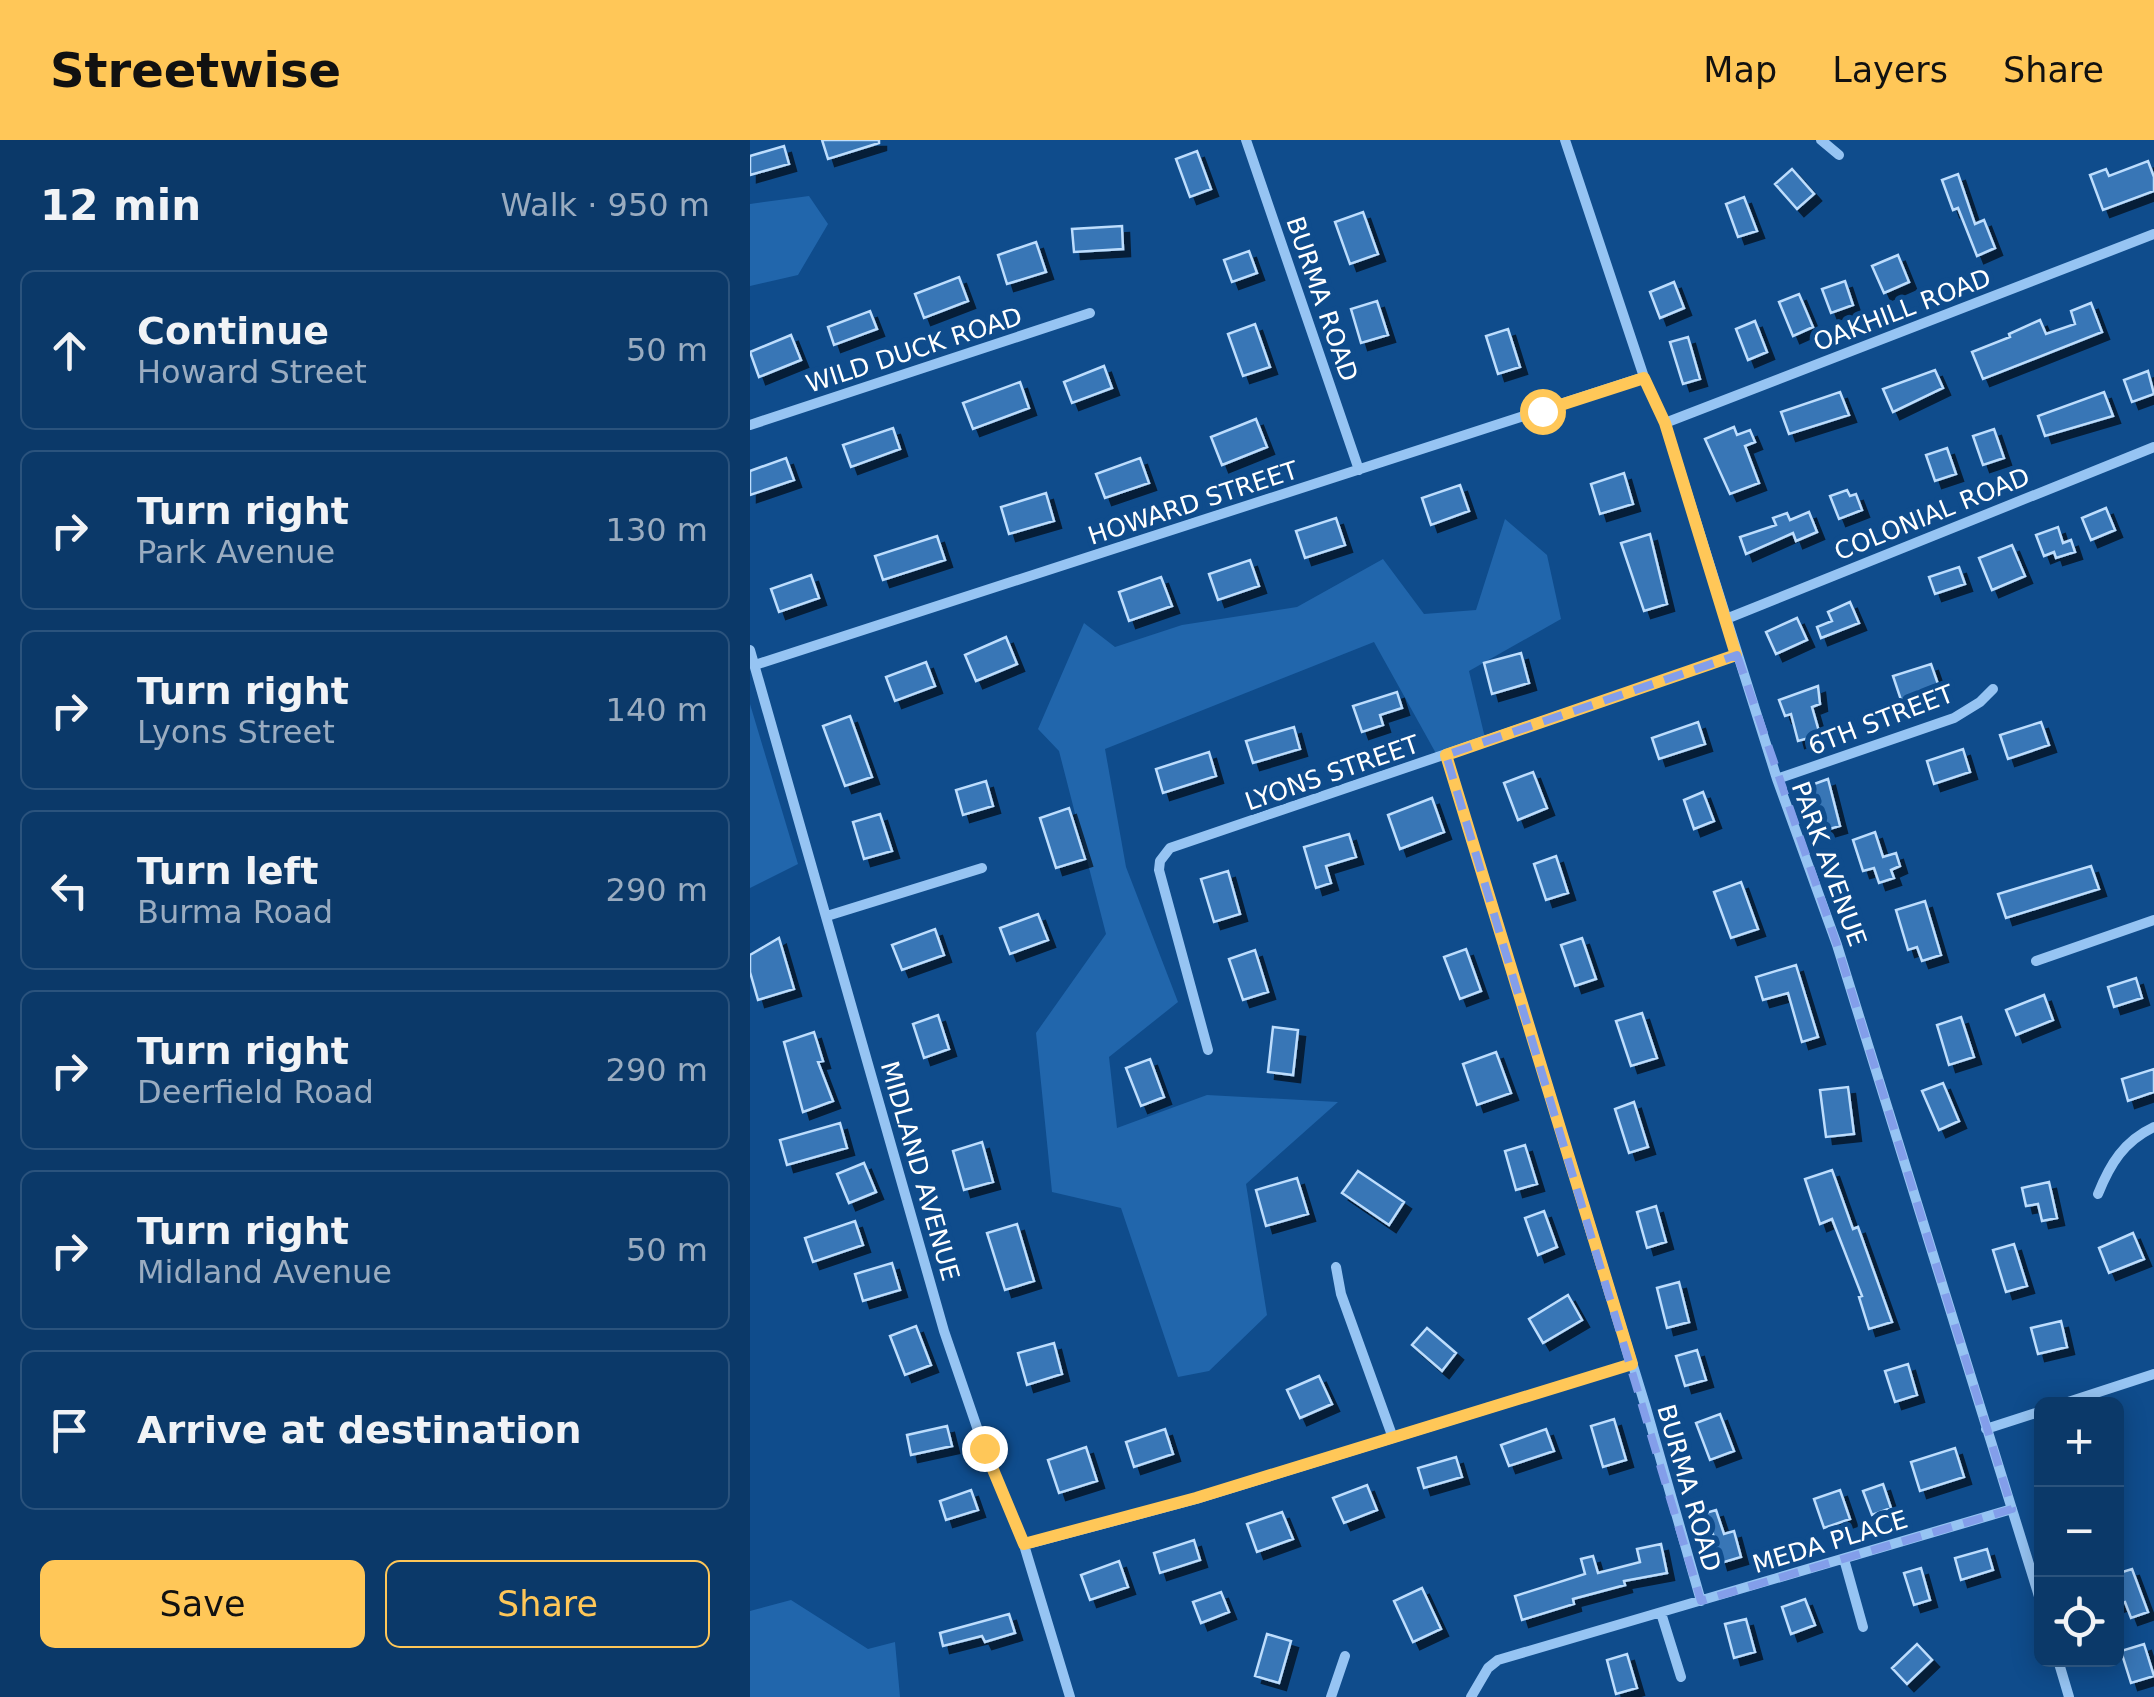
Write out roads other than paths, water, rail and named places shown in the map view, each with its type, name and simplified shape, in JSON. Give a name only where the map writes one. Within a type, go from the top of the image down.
[{"type":"street","name":"BURMA ROAD","points":[[1246,140],[1359,470]]},
{"type":"street","name":"PARK AVENUE","points":[[1566,140],[1644,378],[1665,423],[1777,779],[1837,945],[2034,1580]]},
{"type":"street","points":[[1821,140],[1840,155]]},
{"type":"street","name":"OAKHILL ROAD","points":[[1665,423],[2154,234]]},
{"type":"street","name":"WILD DUCK ROAD","points":[[750,425],[1090,312]]},
{"type":"street","name":"HOWARD STREET","points":[[755,665],[1644,378]]},
{"type":"street","name":"COLONIAL ROAD","points":[[1726,618],[2154,447]]},
{"type":"street","name":"MIDLAND AVENUE","points":[[750,650],[944,1330],[984,1448],[1024,1544],[1070,1697]]},
{"type":"street","name":"LYONS STREET","points":[[1208,1050],[1159,870],[1170,848],[1736,655]]},
{"type":"street","name":"6TH STREET","points":[[1777,779],[1954,718],[1980,702],[1993,688]]},
{"type":"street","name":"BURMA ROAD","points":[[1446,755],[1701,1601]]},
{"type":"street","points":[[827,916],[982,868]]},
{"type":"street","points":[[2036,960],[2154,920]]},
{"type":"street","points":[[2098,1194],[2120,1151],[2154,1127]]},
{"type":"street","points":[[1336,1268],[1341,1294],[1393,1438]]},
{"type":"street","points":[[1024,1544],[1196,1498],[1632,1364]]},
{"type":"street","points":[[2083,1397],[2154,1374]]},
{"type":"street","points":[[1986,1430],[2034,1414]]},
{"type":"street","name":"MEDA PLACE","points":[[1471,1697],[1488,1668],[1498,1660],[2012,1509]]},
{"type":"street","points":[[1844,1558],[1864,1627]]},
{"type":"street","points":[[1661,1612],[1680,1677]]},
{"type":"street","points":[[1331,1697],[1345,1656]]},
{"type":"street","points":[[2060,1667],[2069,1697]]}]
